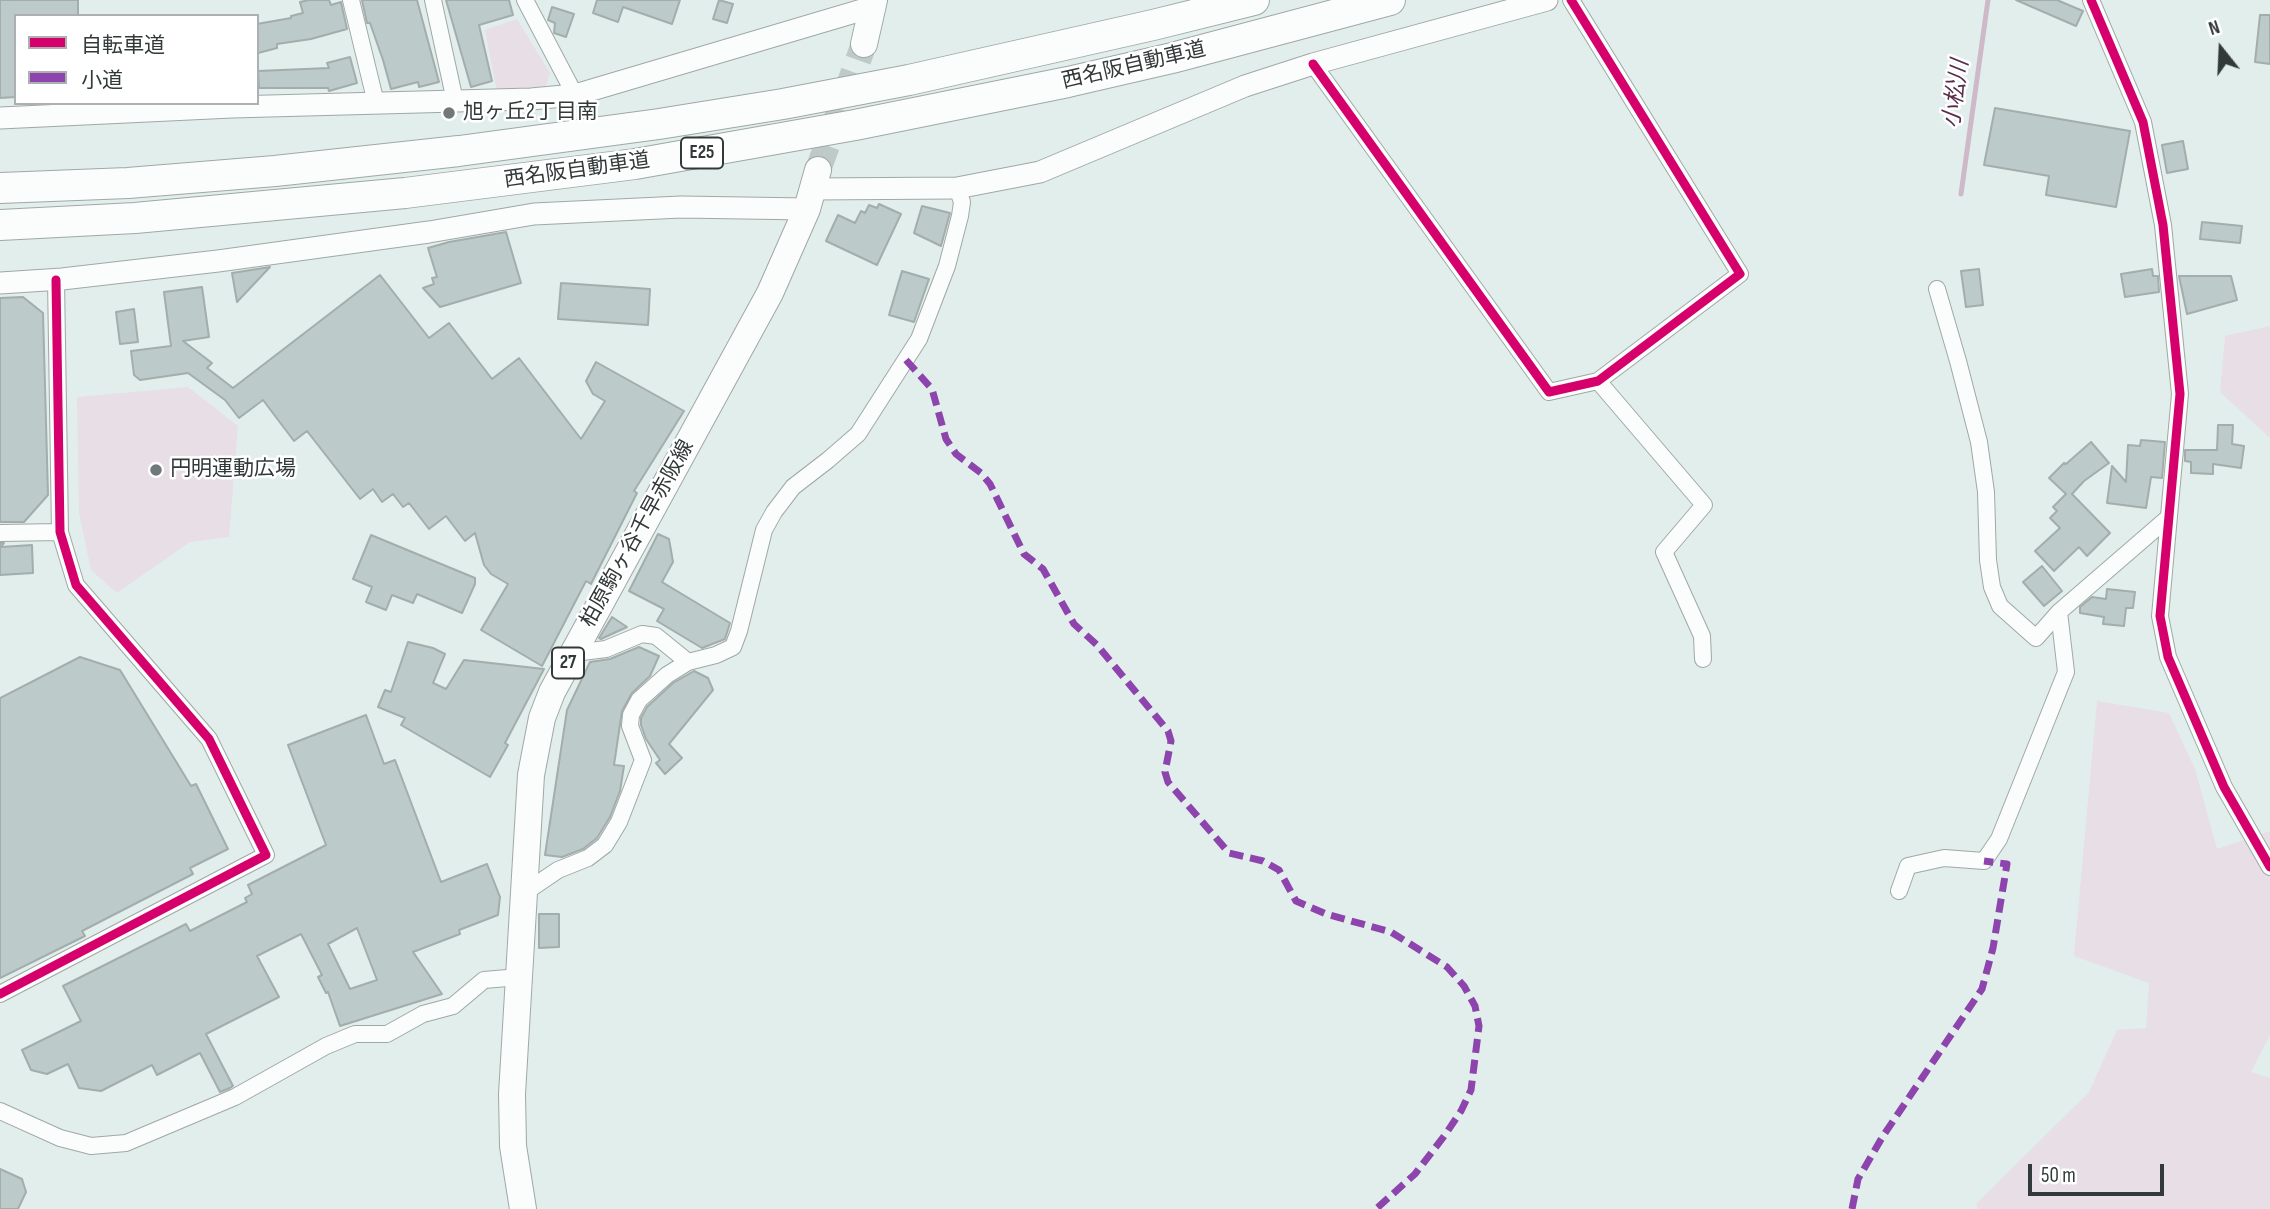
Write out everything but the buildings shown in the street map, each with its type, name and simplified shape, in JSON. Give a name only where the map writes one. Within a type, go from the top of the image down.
[{"type":"highway","name":"西名阪自動車道","points":[[0,188],[128,183],[275,171],[459,151],[659,124],[909,80],[1139,29],[1254,0]]},
{"type":"highway","name":"西名阪自動車道","points":[[0,225],[135,218],[365,197],[635,164],[855,125],[1028,90],[1172,58],[1390,0]]},
{"type":"main road","points":[[864,44],[879,2]]},
{"type":"main road","name":"柏原駒ヶ谷千早赤阪線","points":[[523,1209],[513,1146],[512,1094],[531,775],[542,718],[552,692],[770,293],[813,189]]},
{"type":"street","points":[[351,0],[376,103]]},
{"type":"street","points":[[433,0],[455,102]]},
{"type":"street","points":[[525,0],[575,95]]},
{"type":"street","points":[[0,283],[56,280],[402,236],[534,214],[681,207],[813,189],[957,188],[1040,172],[1245,86],[1313,64],[1547,0]]},
{"type":"street","points":[[1313,64],[1549,391],[1598,381],[1740,274],[1571,0]]},
{"type":"street","points":[[2091,0],[2143,122],[2163,225],[2180,394],[2160,616],[2168,657],[2224,787],[2270,867]]},
{"type":"street","points":[[0,118],[71,113],[531,99],[575,95],[879,2]]},
{"type":"street","points":[[524,893],[558,870],[587,858],[605,845],[619,822],[643,760],[630,726],[631,715],[639,700],[667,675],[688,662],[716,655],[733,647],[764,530],[774,512],[793,487],[858,434],[919,339],[947,266],[960,216],[962,202],[957,188]]},
{"type":"street","points":[[0,994],[266,855],[209,739],[76,585],[60,532],[56,280]]},
{"type":"street","points":[[1937,289],[1979,442],[1986,492],[1988,560],[1992,587],[2000,606],[2036,638],[2059,612],[2169,517]]},
{"type":"street","points":[[1598,381],[1704,505],[1664,552],[1702,636],[1703,659]]},
{"type":"street","points":[[0,533],[60,532]]},
{"type":"street","points":[[1899,891],[1908,866],[1944,858],[1984,861],[1999,839],[2066,672],[2059,612]]},
{"type":"street","points":[[574,653],[606,649],[642,634],[656,636],[688,662]]},
{"type":"street","points":[[0,1111],[70,1141],[91,1146],[126,1143],[235,1097],[326,1046],[355,1034],[387,1034],[423,1014],[453,1006],[484,980],[519,977]]},
{"type":"shaded area","points":[[517,19],[550,73],[546,86],[497,92],[485,30]]},
{"type":"shaded area","points":[[2270,326],[2270,438],[2220,392],[2225,336]]},
{"type":"shaded area","name":"円明運動広場","points":[[188,387],[238,426],[229,537],[190,542],[117,593],[91,570],[79,513],[77,397]]},
{"type":"shaded area","points":[[2097,701],[2169,713],[2195,769],[2217,849],[2270,831],[2270,1035],[2251,1072],[2270,1078],[2270,1209],[1978,1209],[1976,1204],[2089,1092],[2117,1030],[2146,1028],[2149,983],[2074,956]]},
{"type":"waterway","name":"小松川","points":[[1961,194],[1988,0]]},
{"type":"tunnel","points":[[818,170],[864,44]]},
{"type":"marked path","points":[[906,360],[932,389],[946,439],[956,454],[981,473],[990,484],[1024,554],[1043,569],[1074,624],[1097,645],[1168,731],[1171,741],[1165,772],[1168,782],[1229,853],[1263,861],[1279,870],[1296,901],[1326,914],[1391,932],[1447,967],[1464,986],[1475,1006],[1479,1026],[1471,1090],[1461,1111],[1415,1174],[1376,1209]]},
{"type":"marked path","points":[[1852,1209],[1858,1179],[1883,1136],[1982,989],[1993,948],[2007,864],[1984,861]]},
{"type":"cycle path","points":[[1313,64],[1549,392],[1598,381],[1740,274],[1571,0]]},
{"type":"cycle path","points":[[2091,0],[2143,122],[2163,225],[2180,394],[2160,616],[2168,657],[2224,787],[2270,867]]},
{"type":"cycle path","points":[[0,994],[266,855],[209,739],[76,585],[60,532],[56,280]]},
{"type":"place","name":"旭ヶ丘2丁目南","points":[[449,113]]},
{"type":"place","name":"円明運動広場","points":[[156,470]]}]
